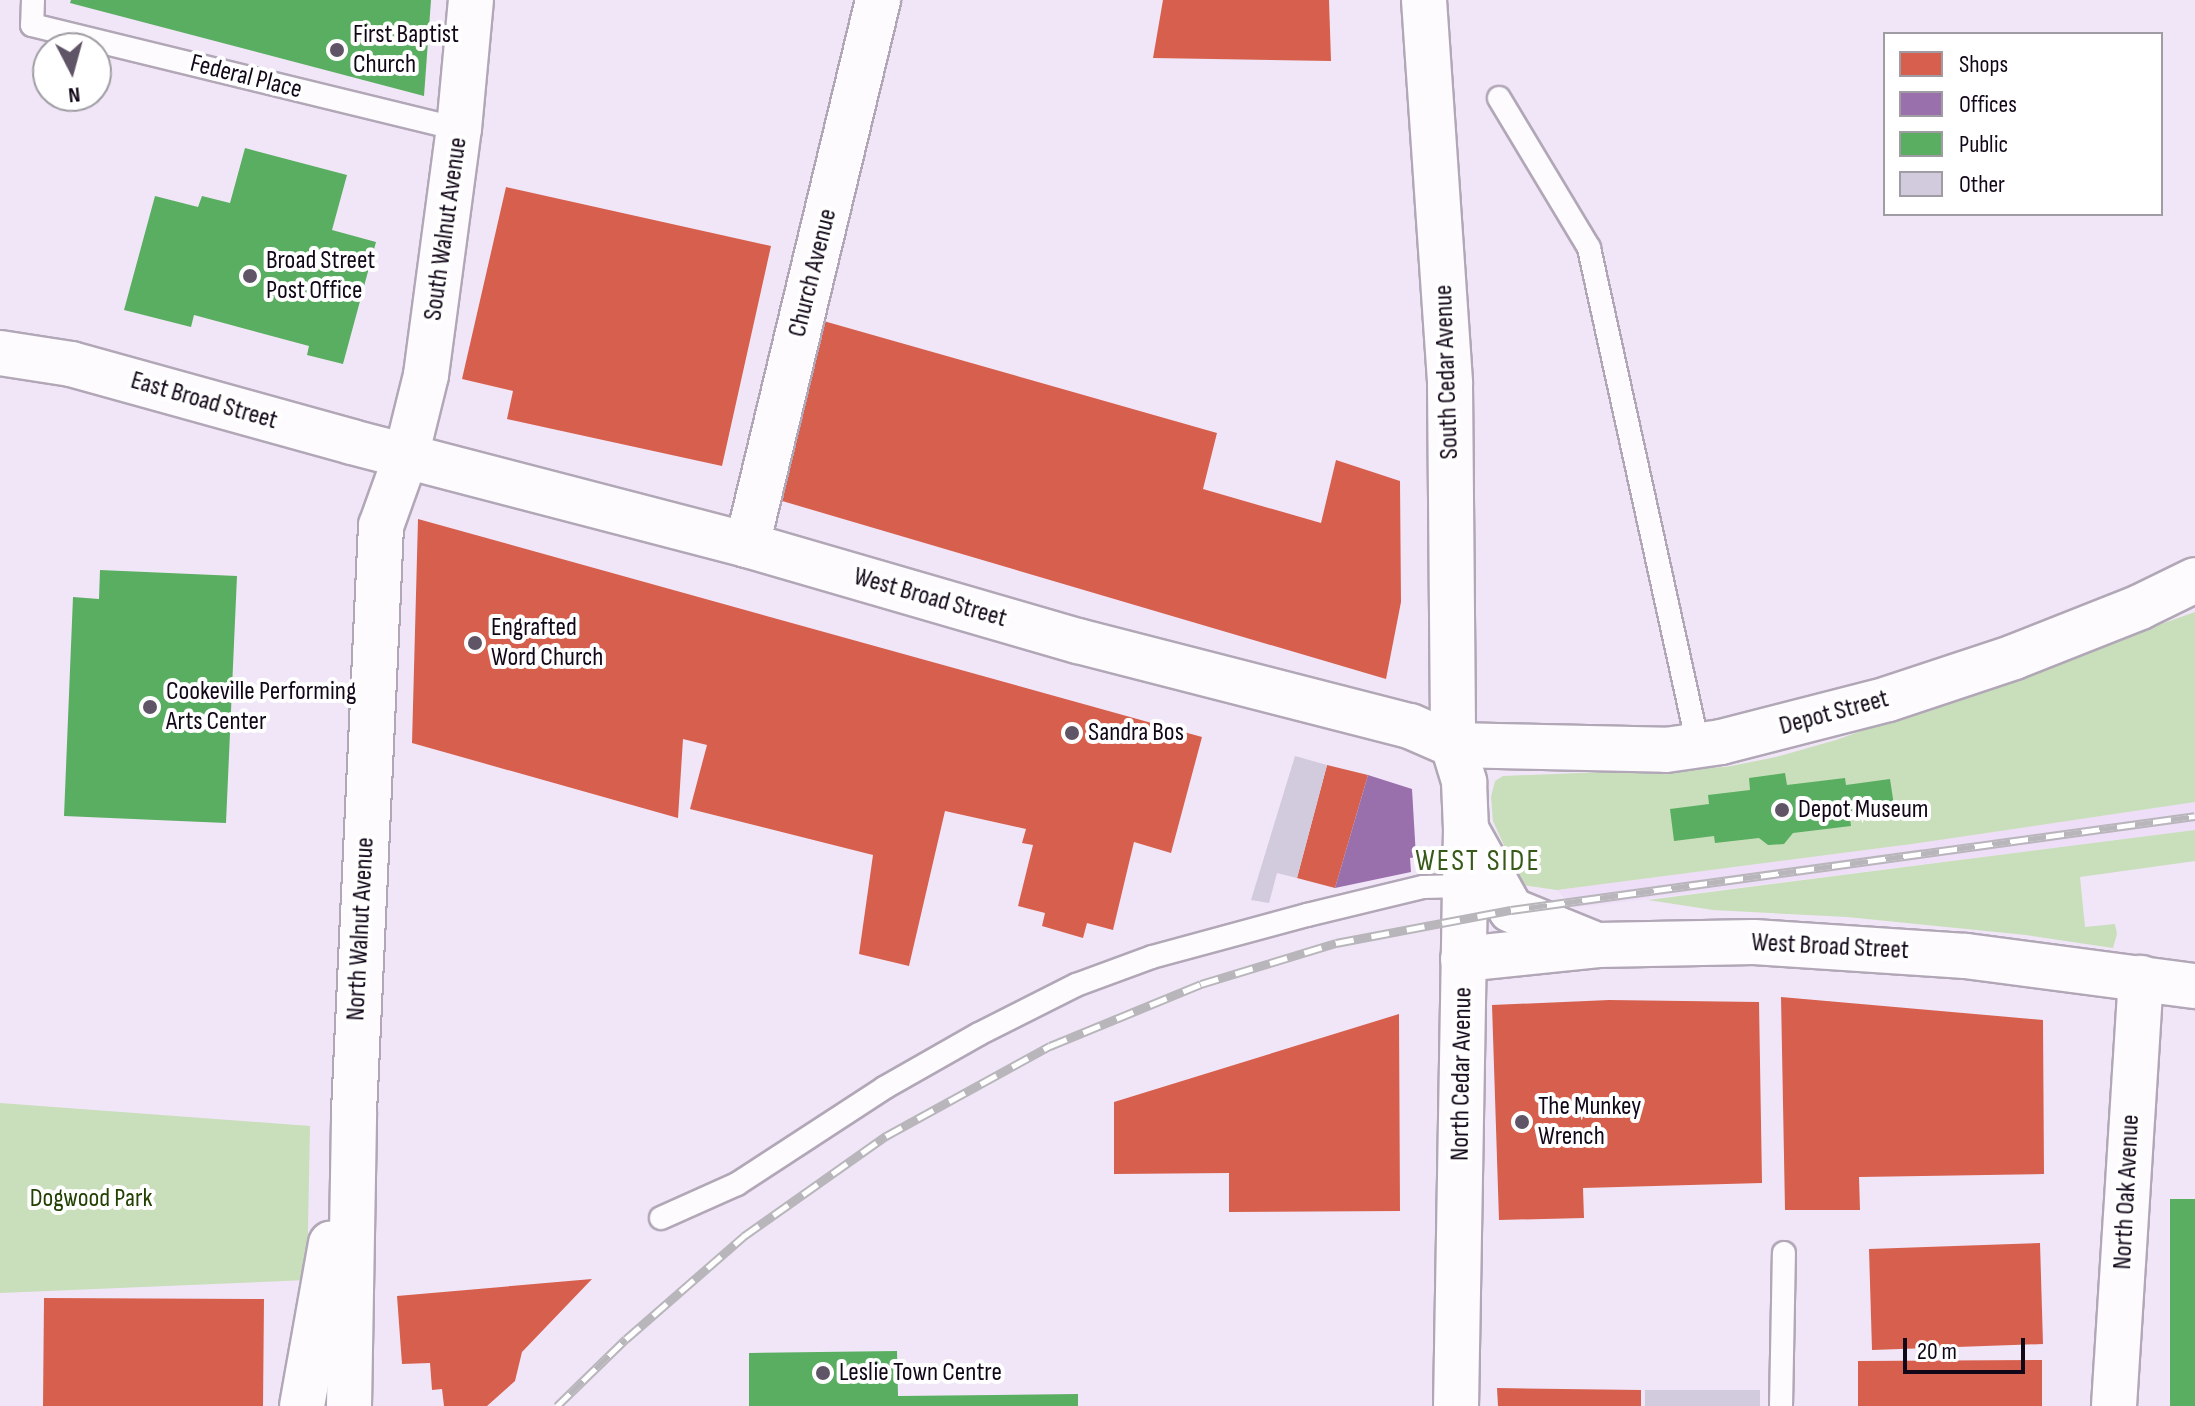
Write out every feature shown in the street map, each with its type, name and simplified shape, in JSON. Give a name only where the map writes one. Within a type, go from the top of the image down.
[{"type":"street","name":"South Walnut Avenue","points":[[406,456],[426,375],[459,129],[471,0]]},
{"type":"street","name":"Church Avenue","points":[[747,545],[878,0]]},
{"type":"street","name":"South Cedar Avenue","points":[[1424,0],[1450,384],[1453,745]]},
{"type":"street","name":"East Broad Street","points":[[0,353],[71,364],[406,456]]},
{"type":"street","name":"West Broad Street","points":[[406,456],[747,545],[1078,641],[1410,726],[1453,745]]},
{"type":"street","name":"North Walnut Avenue","points":[[349,1406],[354,1112],[381,526],[406,456]]},
{"type":"street","name":"Depot Street","points":[[1453,745],[1666,750],[1698,745],[1888,699],[2014,657],[2140,607],[2195,580]]},
{"type":"street","name":"North Cedar Avenue","points":[[1453,745],[1464,782],[1466,829],[1456,1406]]},
{"type":"street","points":[[1466,829],[1511,910],[1598,945]]},
{"type":"street","name":"West Broad Street","points":[[1463,959],[1598,945],[1754,942],[1873,948],[2195,986]]},
{"type":"street","name":"North Oak Avenue","points":[[2114,1406],[2141,978]]},
{"type":"street","points":[[302,1406],[354,1112]]},
{"type":"lane","name":"Federal Place","points":[[33,0],[32,25],[459,129]]},
{"type":"lane","points":[[1499,98],[1589,248],[1698,745]]},
{"type":"lane","points":[[661,1218],[737,1184],[884,1088],[979,1034],[1076,985],[1152,957],[1277,922],[1423,887],[1465,886]]},
{"type":"lane","points":[[1781,1406],[1784,1253]]},
{"type":"shaded area","points":[[2195,802],[2195,830],[1574,908],[1557,890],[1912,844]]},
{"type":"green space","points":[[2195,612],[2195,802],[1912,844],[1557,890],[1522,885],[1493,821],[1491,797],[1495,781],[1503,776],[1726,767],[1776,757],[1836,740]]},
{"type":"green space","points":[[2195,830],[2195,861],[2080,877],[2085,927],[2115,924],[2117,934],[2113,948],[2026,935],[1847,917],[1713,910],[1648,900]]},
{"type":"green space","name":"Dogwood Park","points":[[0,1103],[310,1126],[307,1280],[0,1293]]},
{"type":"building: Shops","points":[[1163,0],[1329,0],[1331,61],[1153,58]]},
{"type":"building: Shops","points":[[506,187],[771,246],[722,466],[507,419],[513,391],[462,379]]},
{"type":"building: Shops","points":[[813,318],[1217,433],[1203,489],[1321,523],[1336,460],[1400,481],[1401,602],[1386,679],[772,498]]},
{"type":"building: Shops","points":[[418,519],[1202,737],[1171,853],[1134,842],[1113,930],[1087,923],[1083,938],[1042,926],[1045,913],[1018,906],[1033,845],[1022,843],[1026,829],[945,811],[909,966],[859,954],[873,855],[690,809],[707,745],[683,739],[678,818],[412,743]]},
{"type":"building: Shops","points":[[1327,765],[1368,775],[1335,888],[1297,878]]},
{"type":"building: Shops","points":[[1781,997],[2043,1020],[2044,1174],[1859,1177],[1860,1210],[1785,1210]]},
{"type":"building: Shops","points":[[1609,1000],[1759,1002],[1762,1183],[1583,1188],[1584,1218],[1499,1220],[1492,1005]]},
{"type":"building: Shops","points":[[1399,1014],[1400,1211],[1229,1212],[1229,1173],[1114,1174],[1114,1102]]},
{"type":"building: Shops","points":[[2040,1243],[2043,1344],[1872,1350],[1869,1249]]},
{"type":"building: Shops","points":[[592,1279],[522,1352],[515,1381],[487,1406],[444,1406],[442,1389],[432,1390],[430,1363],[402,1364],[397,1296]]},
{"type":"building: Shops","points":[[44,1298],[264,1299],[263,1406],[43,1406]]},
{"type":"building: Shops","points":[[2042,1360],[2042,1406],[1858,1406],[1858,1361]]},
{"type":"building: Shops","points":[[1497,1388],[1641,1390],[1641,1406],[1498,1406]]},
{"type":"building: Offices","points":[[1368,775],[1412,789],[1416,857],[1410,858],[1411,872],[1335,888]]},
{"type":"building: Public","name":"First Baptist Church","points":[[71,0],[431,0],[424,96],[70,3]]},
{"type":"building: Public","name":"Broad Street Post Office","points":[[245,148],[347,175],[332,230],[376,242],[343,364],[307,355],[309,346],[194,315],[191,327],[124,310],[155,196],[198,207],[202,196],[230,203]]},
{"type":"building: Public","name":"Cookeville Performing Arts Center","points":[[100,570],[237,576],[226,823],[64,816],[73,597],[99,599]]},
{"type":"building: Public","name":"Depot Museum","points":[[1785,773],[1787,785],[1845,778],[1846,785],[1890,779],[1895,812],[1850,818],[1851,826],[1793,833],[1784,844],[1768,845],[1759,838],[1715,843],[1714,836],[1674,841],[1670,809],[1709,804],[1708,795],[1750,790],[1749,778]]},
{"type":"building: Public","points":[[2170,1199],[2195,1199],[2195,1406],[2170,1406]]},
{"type":"building: Public","name":"Leslie Town Centre","points":[[897,1351],[898,1396],[1078,1394],[1078,1406],[749,1406],[749,1353]]},
{"type":"building: Other","points":[[1295,756],[1327,765],[1297,878],[1277,873],[1269,903],[1251,900]]},
{"type":"building: Other","points":[[1645,1390],[1760,1390],[1760,1406],[1645,1406]]},
{"type":"railway","points":[[557,1406],[626,1339],[744,1236],[886,1136],[1050,1046],[1201,984],[1336,943],[1511,910],[2195,816]]},
{"type":"place","name":"First Baptist Church","points":[[337,50]]},
{"type":"place","name":"Broad Street Post Office","points":[[250,276]]},
{"type":"place","name":"Engrafted Word Church","points":[[475,643]]},
{"type":"place","name":"Cookeville Performing Arts Center","points":[[150,707]]},
{"type":"place","name":"Sandra Bos","points":[[1072,733]]},
{"type":"place","name":"Depot Museum","points":[[1782,810]]},
{"type":"place","name":"The Munkey Wrench","points":[[1522,1122]]},
{"type":"place","name":"Leslie Town Centre","points":[[823,1373]]},
{"type":"district","name":"WEST SIDE","points":[[1478,861]]}]
